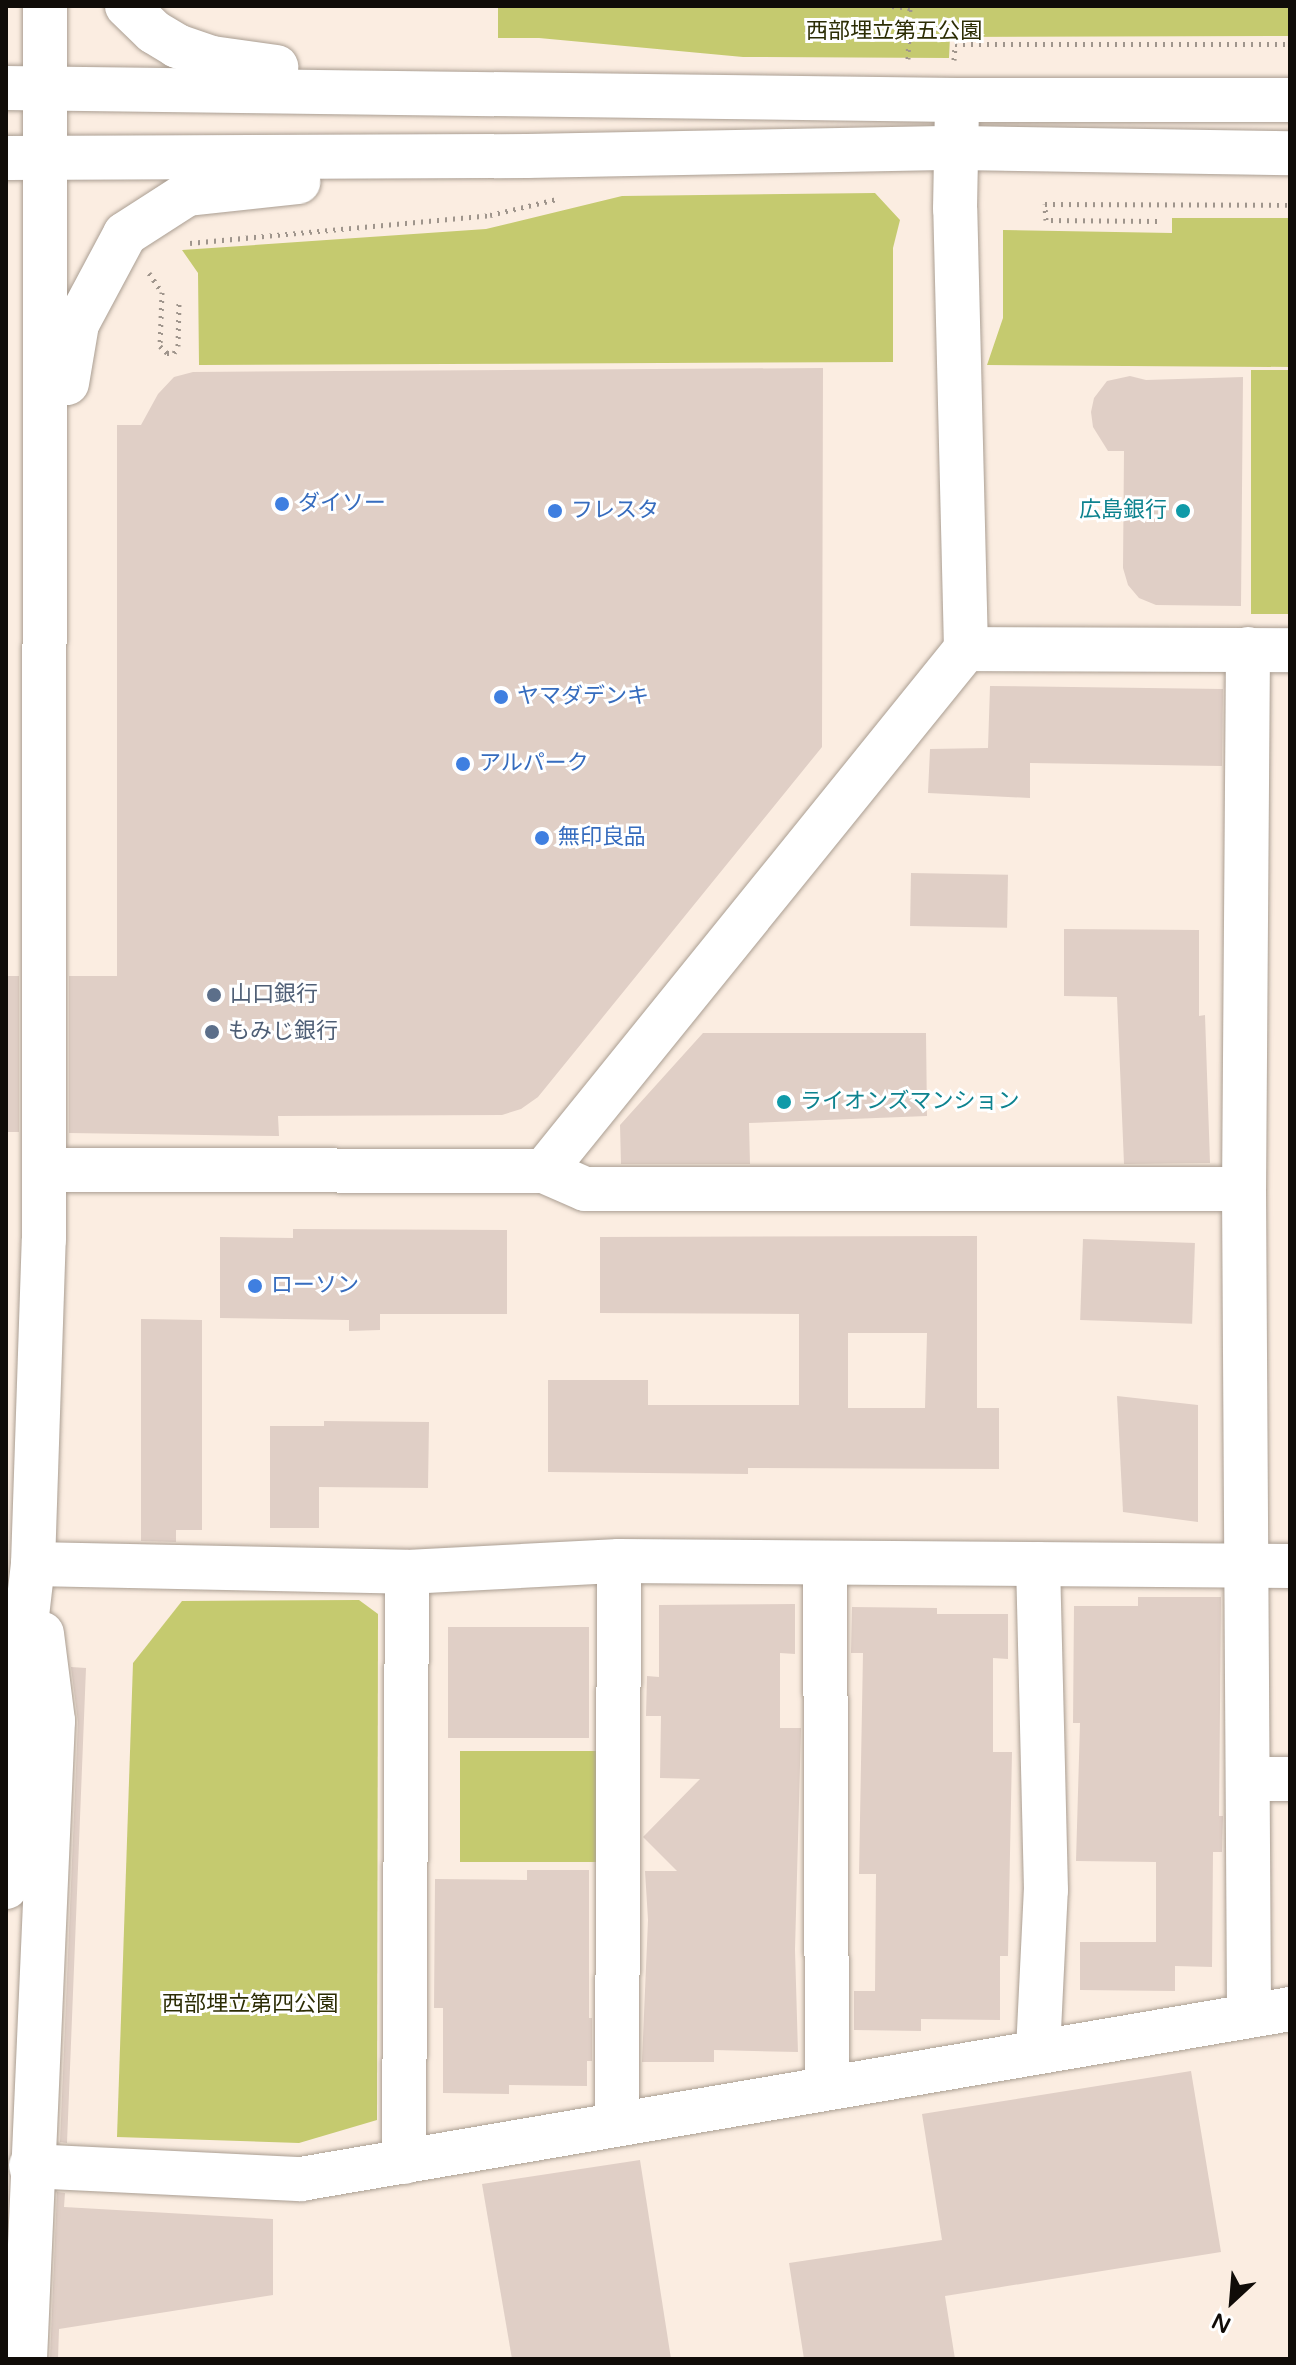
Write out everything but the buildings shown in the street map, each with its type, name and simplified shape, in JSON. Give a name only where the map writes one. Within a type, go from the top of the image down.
[{"type":"street","points":[[25,2359],[31,2166],[53,1721],[33,1564],[24,1265],[45,1170],[47,504],[25,158],[25,88],[45,6]]},
{"type":"street","points":[[127,6],[154,32],[177,46],[212,58],[251,66],[482,72],[559,93]]},
{"type":"street","points":[[25,88],[559,93],[956,85],[1290,100]]},
{"type":"street","points":[[544,1171],[966,649],[955,209],[956,85]]},
{"type":"street","points":[[25,158],[527,156],[957,148],[1290,153]]},
{"type":"street","points":[[47,504],[77,324],[125,234],[187,194],[527,156]]},
{"type":"street","points":[[31,2166],[301,2179],[617,2122],[1269,2012],[1270,1566],[1244,1189],[1269,650],[966,649]]},
{"type":"street","points":[[45,1170],[544,1171],[585,1189],[1244,1189]]},
{"type":"street","points":[[33,1564],[407,1572],[619,1561],[1270,1566]]},
{"type":"street","points":[[617,2122],[619,1561]]},
{"type":"street","points":[[825,1563],[827,2087]]},
{"type":"street","points":[[7,1870],[16,1711],[33,1564]]},
{"type":"street","points":[[1038,1564],[1046,1890],[1038,2051]]},
{"type":"street","points":[[404,2162],[407,1572]]},
{"type":"path","points":[[892,6],[910,7],[908,68]]},
{"type":"path","points":[[956,85],[955,44],[1290,44]]},
{"type":"path","points":[[185,243],[490,215],[566,197]]},
{"type":"path","points":[[1157,221],[1046,220],[1045,204],[1290,205]]},
{"type":"path","points":[[143,266],[162,292],[160,346],[167,353],[174,353],[178,346],[179,301]]},
{"type":"green space","name":"西部埋立第五公園","points":[[498,6],[1290,6],[1290,36],[950,37],[949,58],[743,57],[539,38],[498,38]]},
{"type":"green space","points":[[875,193],[900,220],[893,248],[893,362],[199,365],[198,273],[182,250],[486,229],[622,196]]},
{"type":"green space","points":[[1172,218],[1290,218],[1290,367],[987,365],[1003,318],[1003,230],[1172,233]]},
{"type":"green space","points":[[1251,370],[1290,370],[1290,614],[1251,614]]},
{"type":"green space","name":"西部埋立第四公園","points":[[359,1600],[378,1614],[377,2120],[299,2143],[117,2137],[133,1663],[182,1601]]},
{"type":"green space","points":[[460,1751],[607,1751],[607,1862],[460,1862]]},
{"type":"place","name":"ダイソー","points":[[282,504]]},
{"type":"place","name":"フレスタ","points":[[555,511]]},
{"type":"place","name":"広島銀行","points":[[1183,511]]},
{"type":"place","name":"ヤマダデンキ","points":[[501,697]]},
{"type":"place","name":"アルパーク","points":[[463,764]]},
{"type":"place","name":"無印良品","points":[[542,838]]},
{"type":"place","name":"山口銀行","points":[[214,995]]},
{"type":"place","name":"もみじ銀行","points":[[212,1032]]},
{"type":"place","name":"ライオンズマンション","points":[[784,1102]]},
{"type":"place","name":"ローソン","points":[[255,1286]]}]
